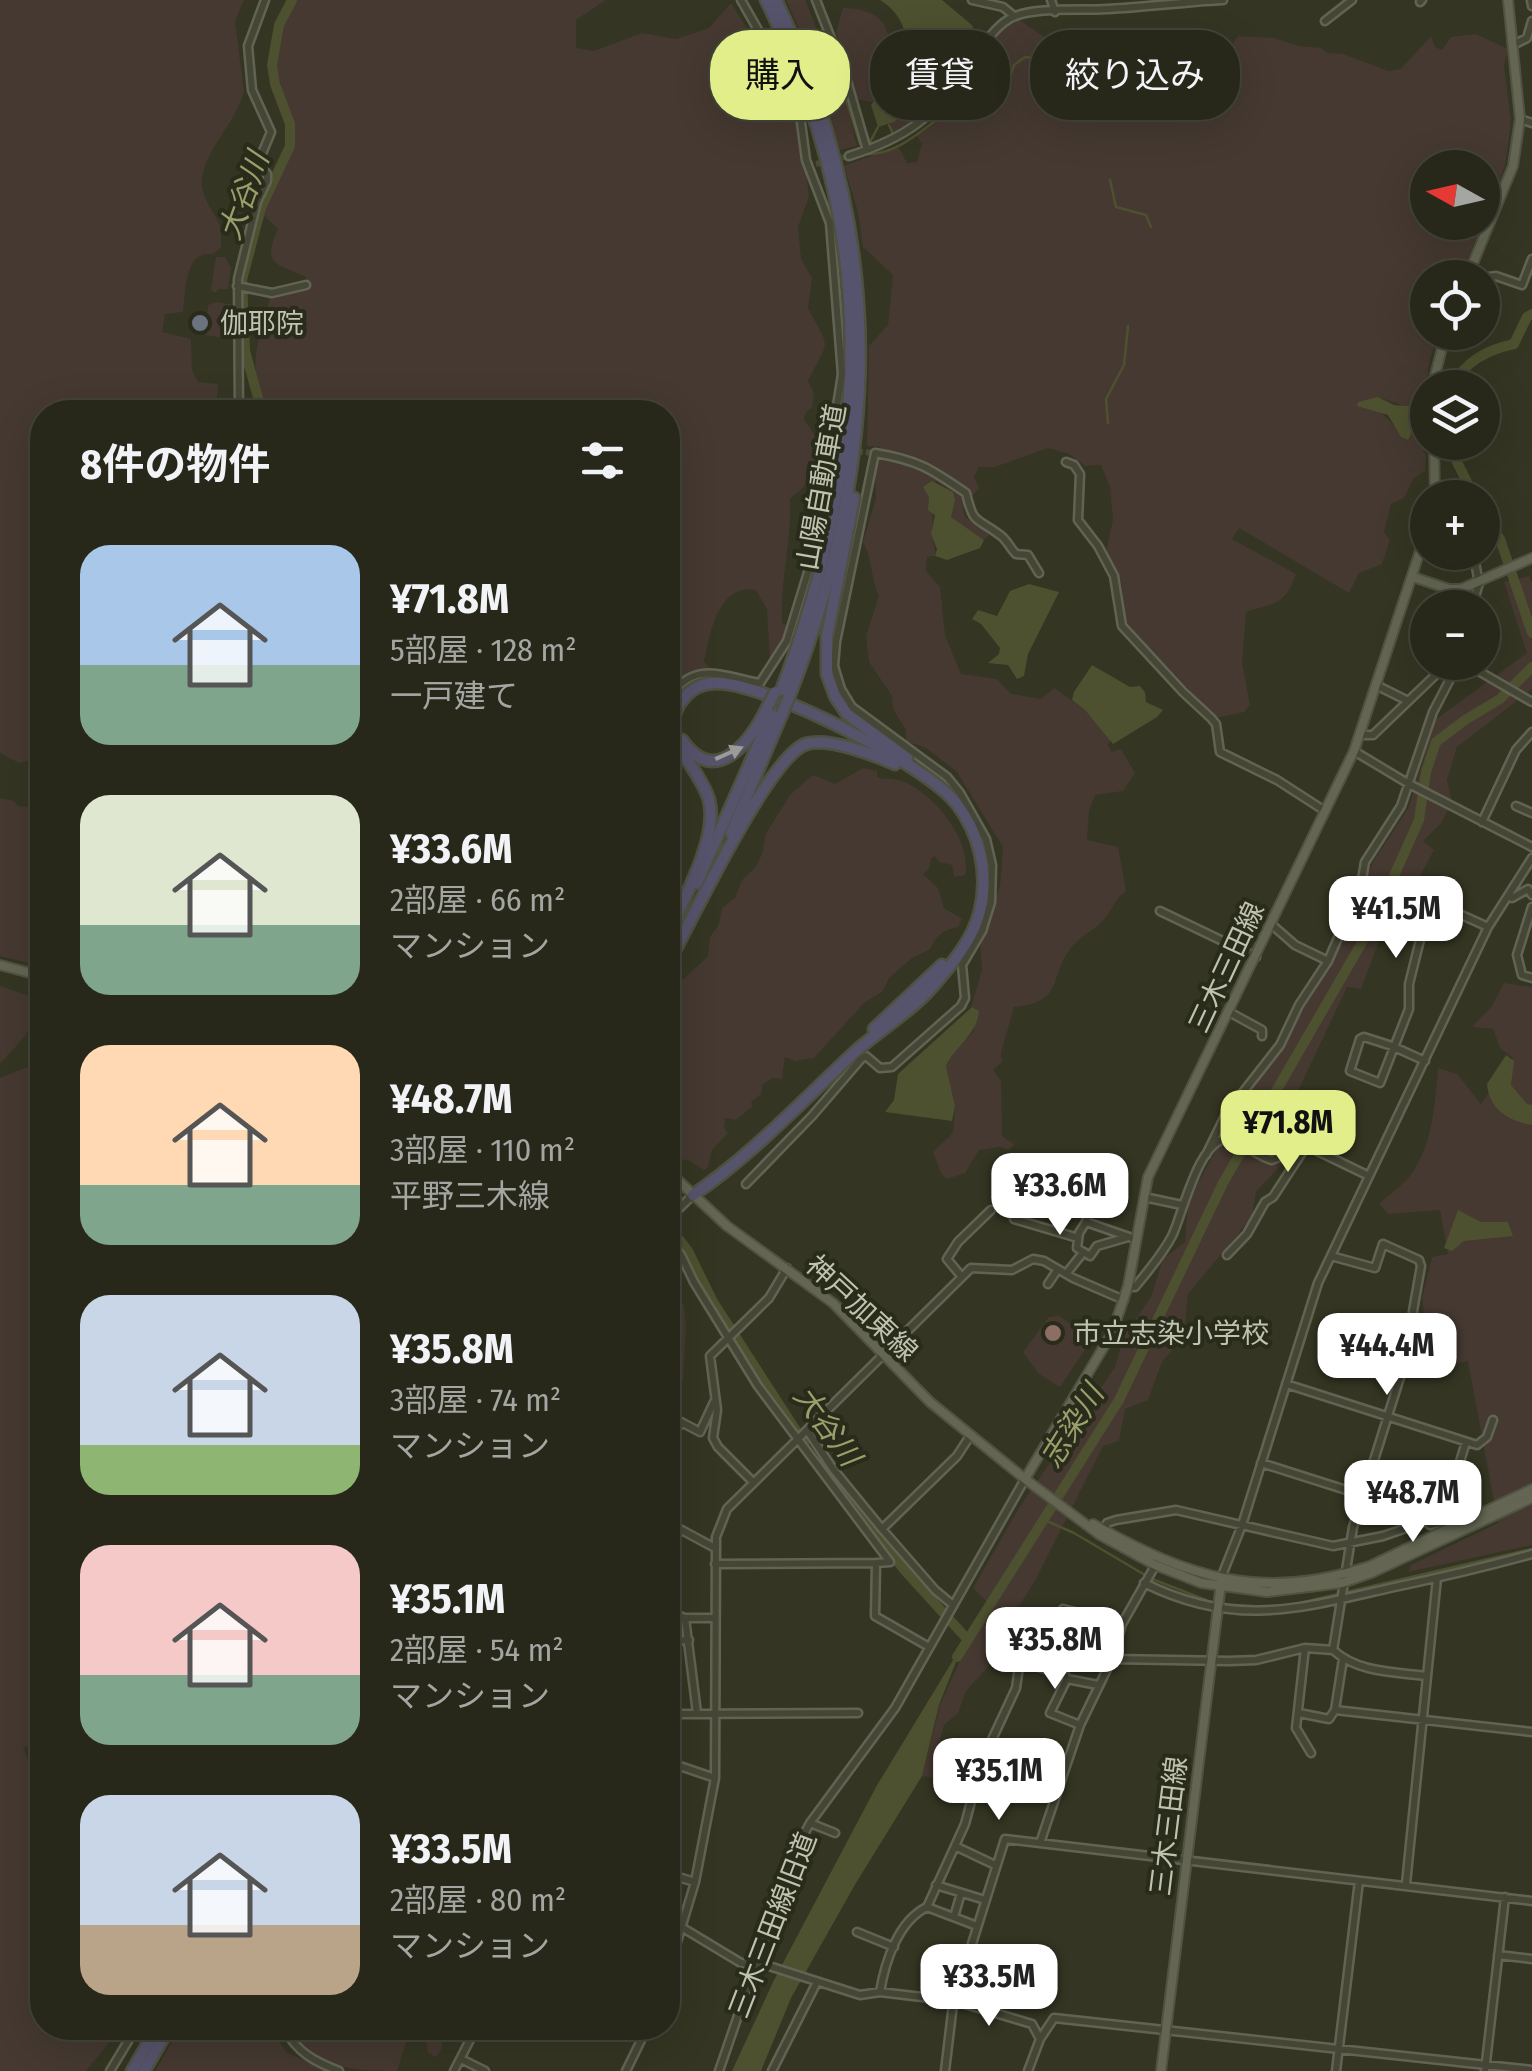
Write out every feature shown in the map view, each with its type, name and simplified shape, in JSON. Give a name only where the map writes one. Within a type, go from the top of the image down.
[{"type":"highway","name":"山陽自動車道","points":[[766,0],[811,109],[834,195],[850,330],[846,451],[834,520],[816,590],[781,694]]},
{"type":"highway","name":"山陽自動車道","points":[[680,914],[718,840],[822,602],[843,525],[856,446],[860,373],[857,283],[840,178],[813,86],[776,0]]},
{"type":"highway","points":[[693,1195],[738,1160],[924,994],[966,943],[981,907],[982,860],[959,806],[848,714],[834,696],[826,668],[827,636],[847,547],[857,476],[860,373]]},
{"type":"highway","points":[[680,704],[691,691],[717,683],[750,690],[840,727],[925,774]]},
{"type":"highway","points":[[693,1195],[943,965],[971,922],[978,898],[974,848],[952,806],[930,786],[867,747],[816,721],[726,689],[708,689],[690,698],[680,716],[681,736],[697,756],[711,760],[727,758],[750,740],[774,711]]},
{"type":"highway","name":"山陽自動車道","points":[[680,938],[720,857],[774,711]]},
{"type":"highway","points":[[680,940],[754,806],[788,756],[804,745],[820,742],[878,756]]},
{"type":"highway","points":[[680,748],[707,794],[710,822],[680,907]]},
{"type":"highway","points":[[132,2071],[150,2040]]},
{"type":"highway","points":[[144,2071],[161,2040]]},
{"type":"main road","points":[[1474,260],[1513,166],[1520,119],[1508,0]]},
{"type":"main road","points":[[1412,577],[1449,588],[1479,583],[1530,559]]},
{"type":"main road","name":"三木三田線","points":[[1029,1481],[1106,1346],[1128,1286],[1132,1238],[1162,1145],[1354,751],[1414,570]]},
{"type":"main road","points":[[0,965],[30,973]]},
{"type":"main road","name":"神戸加東線","points":[[680,1183],[721,1221],[832,1302],[882,1356],[970,1436],[1029,1481]]},
{"type":"main road","points":[[1029,1481],[1102,1532],[1157,1562],[1221,1583],[1282,1585],[1342,1579],[1434,1545],[1532,1498]]},
{"type":"main road","points":[[1342,1579],[1532,1489]]},
{"type":"main road","name":"三木三田線","points":[[1161,2071],[1221,1583]]},
{"type":"street","points":[[239,400],[241,286],[257,202],[268,178],[258,163],[268,145],[271,128],[252,90],[248,46],[264,0]]},
{"type":"street","points":[[680,685],[700,674],[763,681],[787,640],[828,506],[829,457],[842,384],[829,218],[796,93],[740,0]]},
{"type":"street","points":[[816,0],[845,74],[867,150]]},
{"type":"street","points":[[972,0],[1002,7],[1014,16]]},
{"type":"street","points":[[1051,0],[1055,12]]},
{"type":"street","points":[[849,156],[902,136],[932,114],[996,29],[1014,16],[1223,0]]},
{"type":"street","points":[[1325,21],[1352,0]]},
{"type":"street","points":[[1514,44],[1527,38],[1532,21]]},
{"type":"street","points":[[1520,119],[1532,123]]},
{"type":"street","points":[[1500,278],[1522,286],[1532,259]]},
{"type":"street","points":[[241,286],[272,293],[306,284]]},
{"type":"street","points":[[746,1184],[862,1058],[890,1068],[961,1006],[965,996],[962,966],[980,935],[991,902],[990,853],[960,793],[924,758],[857,711],[836,677],[835,647],[875,453],[909,458],[966,493],[968,509],[974,517],[1002,536],[1016,554],[1028,555],[1040,574]]},
{"type":"street","points":[[1066,462],[1080,474],[1078,520],[1114,576],[1122,626],[1216,724],[1220,752],[1326,810]]},
{"type":"street","points":[[1476,570],[1477,590]]},
{"type":"street","points":[[1360,735],[1373,735],[1431,680]]},
{"type":"street","points":[[1128,1286],[1135,1288],[1158,1260],[1226,1114],[1280,1045],[1328,961],[1361,885],[1365,862],[1402,806],[1433,712],[1451,680]]},
{"type":"street","points":[[1495,680],[1530,701]]},
{"type":"street","points":[[1376,685],[1408,702]]},
{"type":"street","points":[[1482,822],[1516,750],[1532,732]]},
{"type":"street","points":[[1354,751],[1453,808],[1532,847]]},
{"type":"street","points":[[1516,806],[1532,812]]},
{"type":"street","points":[[1221,1583],[1318,1283],[1488,927],[1532,858]]},
{"type":"street","points":[[1509,896],[1528,889],[1532,895]]},
{"type":"street","points":[[1420,896],[1488,927]]},
{"type":"street","points":[[1425,1061],[1392,1046],[1364,1037],[1350,1071],[1380,1082],[1388,1068],[1392,1046],[1409,1009],[1408,984],[1434,900]]},
{"type":"street","points":[[1532,907],[1517,954],[1522,976],[1532,978]]},
{"type":"street","points":[[1160,911],[1256,956]]},
{"type":"street","points":[[1271,924],[1296,944],[1328,961]]},
{"type":"street","points":[[1229,1012],[1262,1030],[1262,1036]]},
{"type":"street","points":[[1206,1156],[1220,1141],[1230,1139],[1264,1158],[1279,1159],[1307,1146]]},
{"type":"street","points":[[1307,1146],[1370,1176]]},
{"type":"street","points":[[1227,1254],[1247,1234],[1265,1202],[1273,1197],[1307,1146]]},
{"type":"street","points":[[1089,1189],[1095,1173]]},
{"type":"street","points":[[680,1207],[693,1195]]},
{"type":"street","points":[[1143,1197],[1182,1205]]},
{"type":"street","points":[[1092,1201],[1078,1238],[1077,1248],[1082,1254],[1090,1256],[1097,1246],[1132,1238]]},
{"type":"street","points":[[962,1277],[947,1260],[958,1242],[991,1210]]},
{"type":"street","points":[[1014,1219],[1078,1238]]},
{"type":"street","points":[[1086,1222],[1132,1238]]},
{"type":"street","points":[[1332,1256],[1375,1268],[1382,1244],[1419,1260],[1421,1274],[1412,1311],[1413,1336],[1362,1495],[1342,1579],[1333,1650]]},
{"type":"street","points":[[680,1254],[796,1440],[890,1562],[716,1564]]},
{"type":"street","points":[[1066,1274],[1082,1254]]},
{"type":"street","points":[[680,1933],[695,1882],[716,1778],[715,1548],[727,1509],[971,1268],[1012,1270],[1034,1259],[1044,1260],[1124,1300]]},
{"type":"street","points":[[752,1482],[713,1438],[715,1401],[710,1356],[769,1298],[787,1268]]},
{"type":"street","points":[[1048,1284],[1058,1269]]},
{"type":"street","points":[[1286,1384],[1477,1445],[1493,1420]]},
{"type":"street","points":[[680,1424],[700,1432],[715,1401]]},
{"type":"street","points":[[807,1430],[882,1529],[935,1590],[953,1604]]},
{"type":"street","points":[[882,1529],[957,1456],[970,1436]]},
{"type":"street","points":[[1102,1532],[1107,1523],[1116,1520],[1176,1510],[1322,1546],[1396,1532],[1424,1519],[1459,1510],[1454,1481],[1466,1442]]},
{"type":"street","points":[[1262,1463],[1362,1495]]},
{"type":"street","name":"三木三田線旧道","points":[[719,2071],[787,1870],[810,1823],[895,1708],[1029,1481]]},
{"type":"street","points":[[1424,1519],[1430,1525],[1444,1522],[1450,1528]]},
{"type":"street","points":[[680,1529],[715,1548]]},
{"type":"street","points":[[1147,1580],[1174,1597],[1218,1608],[1288,1610],[1532,1554]]},
{"type":"street","points":[[1040,1843],[1080,1725],[1112,1659],[1122,1624],[1157,1562]]},
{"type":"street","points":[[876,1563],[876,1616],[929,1647]]},
{"type":"street","points":[[1406,1884],[1437,1578]]},
{"type":"street","points":[[880,1992],[885,1964],[915,1913],[927,1907],[965,1824],[982,1761],[1016,1688],[1022,1662],[1063,1609],[1122,1624]]},
{"type":"street","points":[[680,1616],[715,1618]]},
{"type":"street","points":[[680,1620],[685,1618]]},
{"type":"street","points":[[685,1618],[697,1713]]},
{"type":"street","points":[[680,1640],[688,1640]]},
{"type":"street","points":[[1112,1659],[1256,1660],[1305,1648],[1333,1650],[1364,1668],[1427,1676]]},
{"type":"street","points":[[1305,1648],[1296,1728],[1311,1753]]},
{"type":"street","points":[[1299,1712],[1330,1720],[1335,1710],[1342,1658]]},
{"type":"street","points":[[1022,1662],[1065,1674],[1067,1679]]},
{"type":"street","points":[[1067,1679],[1098,1684]]},
{"type":"street","points":[[1067,1679],[1050,1712],[1080,1725]]},
{"type":"street","points":[[1335,1710],[1532,1732]]},
{"type":"street","points":[[680,1714],[858,1713]]},
{"type":"street","points":[[680,1766],[716,1778]]},
{"type":"street","points":[[810,1823],[836,1833]]},
{"type":"street","points":[[945,2071],[955,2001],[1005,1840],[1532,1901]]},
{"type":"street","points":[[955,1846],[996,1865]]},
{"type":"street","points":[[680,1878],[695,1882]]},
{"type":"street","points":[[1336,2071],[1359,1881]]},
{"type":"street","points":[[936,1885],[985,1900]]},
{"type":"street","points":[[954,1918],[961,1892]]},
{"type":"street","points":[[1485,2068],[1505,1898]]},
{"type":"street","points":[[927,1907],[978,1926]]},
{"type":"street","points":[[682,1927],[741,1963],[769,1966],[860,1995],[880,1992],[955,2001],[1032,2024],[1040,2039]]},
{"type":"street","points":[[857,1932],[894,1947]]},
{"type":"street","points":[[1498,1955],[1532,1959]]},
{"type":"street","points":[[772,2071],[817,1982]]},
{"type":"street","points":[[1028,2071],[1040,2039],[1054,2018],[1339,2048],[1485,2068],[1532,2070]]},
{"type":"street","points":[[110,2071],[129,2040]]},
{"type":"street","points":[[291,2040],[304,2054],[338,2071]]},
{"type":"street","points":[[454,2071],[470,2040]]},
{"type":"street","points":[[626,2071],[641,2040]]},
{"type":"street","points":[[461,2060],[485,2071]]},
{"type":"shaded area","points":[[0,0],[244,0],[235,21],[244,91],[209,157],[202,179],[205,197],[220,227],[221,248],[192,265],[183,312],[165,314],[162,332],[191,339],[192,371],[198,382],[218,384],[217,399],[30,400],[30,760],[19,763],[0,753]]},
{"type":"shaded area","points":[[295,0],[606,0],[576,20],[576,48],[594,51],[642,33],[676,39],[709,28],[731,3],[748,30],[710,30],[710,120],[800,120],[809,197],[798,227],[801,259],[812,278],[808,308],[825,344],[808,381],[814,393],[812,408],[804,419],[818,442],[820,459],[808,482],[790,499],[782,607],[782,623],[789,626],[770,664],[767,609],[756,590],[743,590],[724,603],[713,626],[704,662],[713,671],[699,672],[680,687],[680,400],[263,400],[255,368],[270,298],[307,285],[306,277],[274,261],[271,250],[278,229],[262,214],[292,147],[292,123],[275,65],[279,34]]},
{"type":"shaded area","points":[[786,0],[805,0],[817,30],[800,30]]},
{"type":"shaded area","points":[[880,0],[942,0],[973,26],[972,30],[904,30]]},
{"type":"shaded area","points":[[843,8],[872,14],[885,26],[886,30],[870,30],[870,101],[854,99],[850,84],[850,30],[837,30]]},
{"type":"shaded area","points":[[1018,19],[1034,30],[1030,30],[1030,120],[1240,120],[1240,36],[1274,38],[1321,48],[1389,71],[1401,69],[1431,36],[1435,47],[1442,50],[1451,37],[1476,34],[1508,49],[1504,65],[1511,122],[1500,179],[1500,150],[1410,150],[1410,240],[1476,240],[1468,260],[1410,260],[1410,350],[1433,350],[1429,370],[1410,370],[1410,408],[1410,460],[1426,460],[1425,471],[1410,480],[1404,498],[1391,504],[1384,532],[1390,540],[1382,564],[1359,573],[1349,593],[1239,528],[1232,539],[1296,574],[1283,598],[1246,612],[1242,663],[1250,705],[1244,712],[1216,718],[1126,623],[1121,582],[1106,553],[1113,519],[1110,487],[1101,465],[1085,466],[1069,454],[1048,448],[995,467],[979,467],[974,477],[979,488],[963,508],[965,517],[990,534],[984,540],[951,517],[953,492],[936,481],[929,497],[935,556],[927,557],[926,571],[940,587],[945,635],[961,674],[997,679],[1011,694],[1041,699],[1054,688],[1085,710],[1111,739],[1108,745],[1112,752],[1121,749],[1135,773],[1123,791],[1095,795],[1089,811],[1087,840],[1118,847],[1126,891],[1103,921],[1071,948],[1048,994],[1041,1000],[1014,1007],[1002,1062],[993,1070],[1001,1081],[1002,1136],[1015,1145],[1008,1150],[979,1150],[965,1173],[947,1179],[933,1152],[953,1133],[955,1106],[946,1066],[974,1031],[971,1007],[982,970],[980,940],[1000,886],[1003,847],[957,772],[926,748],[906,741],[906,730],[893,709],[892,696],[869,662],[866,636],[879,596],[863,542],[876,498],[875,470],[880,447],[867,446],[869,346],[888,325],[893,275],[863,247],[858,212],[844,166],[898,146],[907,163],[917,162],[922,144],[917,136],[940,120],[1010,120],[1010,30],[1002,30]],"holes":[[[1378,397],[1410,408],[1401,433],[1381,412]]]},
{"type":"shaded area","points":[[850,118],[857,146],[840,150],[831,120]]},
{"type":"shaded area","points":[[876,120],[896,120],[894,122],[878,127]]},
{"type":"shaded area","points":[[895,120],[920,120],[893,133],[890,124]]},
{"type":"shaded area","points":[[216,257],[225,257],[231,268],[228,289],[215,293],[211,290]]},
{"type":"shaded area","points":[[208,305],[235,305],[236,340],[205,335]]},
{"type":"shaded area","points":[[1378,397],[1394,405],[1410,406],[1408,440],[1401,437],[1388,415],[1357,406],[1358,402]]},
{"type":"shaded area","points":[[932,481],[953,492],[951,517],[984,540],[980,548],[947,560],[935,556],[937,549],[931,534],[935,515],[928,510],[929,497],[923,487]]},
{"type":"shaded area","points":[[1529,576],[1532,583],[1532,689],[1457,747],[1447,780],[1452,802],[1441,823],[1423,841],[1434,850],[1413,889],[1397,893],[1361,989],[1347,987],[1283,1123],[1298,1147],[1256,1192],[1252,1217],[1188,1294],[1184,1337],[1162,1362],[1148,1400],[1125,1409],[1119,1441],[1103,1446],[1035,1581],[1012,1617],[1019,1628],[991,1648],[989,1666],[966,1691],[958,1713],[944,1725],[934,1760],[935,1778],[922,1776],[940,1705],[962,1656],[993,1608],[973,1588],[1019,1508],[1115,1367],[1124,1336],[1151,1297],[1163,1259],[1185,1242],[1188,1200],[1246,1098],[1286,1043],[1307,996],[1333,959],[1373,862],[1409,807],[1435,720],[1490,680],[1500,680],[1500,673],[1527,653],[1504,582]]},
{"type":"shaded area","points":[[1029,584],[1059,592],[1028,654],[1024,676],[1017,679],[1008,665],[988,663],[1000,648],[981,624],[972,619],[978,610],[997,616],[1010,591]]},
{"type":"shaded area","points":[[1092,665],[1130,687],[1140,686],[1146,702],[1163,710],[1113,744],[1072,700]]},
{"type":"shaded area","points":[[863,768],[877,771],[877,777],[907,783],[934,802],[962,846],[965,875],[954,877],[952,865],[939,862],[935,856],[923,874],[938,888],[944,908],[962,919],[958,927],[941,934],[930,949],[912,958],[889,978],[882,992],[865,1002],[814,1058],[795,1061],[785,1057],[782,1079],[773,1078],[763,1084],[761,1094],[751,1102],[753,1106],[736,1120],[725,1118],[728,1133],[712,1150],[704,1170],[680,1159],[680,983],[708,956],[710,937],[719,924],[722,908],[735,898],[742,880],[755,868],[763,852],[765,835],[790,795],[813,775],[835,784]]},
{"type":"shaded area","points":[[0,798],[30,807],[30,963],[0,956]]},
{"type":"shaded area","points":[[1504,983],[1532,987],[1532,1545],[1408,1572],[1411,1565],[1498,1523],[1468,1361],[1431,1371],[1422,1298],[1432,1257],[1448,1254],[1440,1210],[1389,1214],[1379,1204],[1407,1179],[1420,1159],[1432,1121],[1438,1068],[1457,1074],[1481,1104],[1513,1058],[1500,1048],[1493,1029],[1472,1027],[1492,1006]]},
{"type":"shaded area","points":[[0,986],[29,996],[30,1026],[0,1064]]},
{"type":"shaded area","points":[[972,1007],[979,1011],[974,1027],[946,1066],[955,1106],[952,1121],[885,1112],[894,1100],[898,1074]]},
{"type":"shaded area","points":[[1506,1055],[1514,1061],[1511,1085],[1532,1105],[1532,1125],[1501,1112],[1488,1092],[1487,1084]]},
{"type":"shaded area","points":[[30,1066],[30,1746],[23,1747],[30,1765],[30,2040],[111,2040],[86,2071],[0,2071],[0,1078]]},
{"type":"shaded area","points":[[1458,1210],[1481,1222],[1508,1222],[1513,1236],[1464,1241],[1452,1251],[1444,1248]]},
{"type":"shaded area","points":[[680,1302],[684,1305],[686,1327],[683,1380]]},
{"type":"shaded area","points":[[1059,1316],[1093,1338],[1060,1387],[1039,1374],[1023,1352],[1049,1317]]},
{"type":"shaded area","points":[[964,1642],[939,1705],[922,1776],[791,1998],[761,2071],[732,2071],[774,1980],[876,1787]]},
{"type":"shaded area","points":[[173,2040],[278,2040],[287,2053],[331,2071],[155,2071]]},
{"type":"shaded area","points":[[407,2040],[397,2071],[335,2065],[320,2060],[296,2042]]},
{"type":"shaded area","points":[[426,2040],[443,2040],[436,2057],[428,2053]]},
{"type":"waterway","name":"大谷川","points":[[259,400],[245,351],[242,280],[261,208],[290,146],[290,124],[272,65],[279,25],[292,0]]},
{"type":"waterway","points":[[870,154],[895,148],[960,106],[1006,91],[1014,65],[1025,57],[1048,61],[1064,70],[1068,77],[1068,101],[1087,121]]},
{"type":"waterway","points":[[850,112],[860,144]]},
{"type":"waterway","points":[[889,125],[893,134],[899,132]]},
{"type":"waterway","points":[[870,142],[878,127]]},
{"type":"waterway","points":[[1110,180],[1116,207],[1146,215],[1151,227]]},
{"type":"waterway","points":[[1464,370],[1477,358],[1514,344],[1532,314]]},
{"type":"waterway","points":[[1108,423],[1106,399],[1124,365],[1128,326]]},
{"type":"waterway","points":[[1456,460],[1466,480]]},
{"type":"waterway","points":[[1500,539],[1532,633]]},
{"type":"waterway","name":"志染川","points":[[957,1657],[1119,1400],[1223,1183],[1372,925],[1419,820],[1426,772],[1436,742],[1500,699],[1532,667]]},
{"type":"waterway","name":"大谷川","points":[[680,1241],[713,1302],[804,1443]]},
{"type":"waterway","name":"大谷川","points":[[838,1489],[968,1640]]},
{"type":"waterway","points":[[1042,1519],[1145,1575]]},
{"type":"waterway","points":[[1295,1604],[1532,1549]]},
{"type":"waterway","points":[[1152,1579],[1206,1600]]},
{"type":"waterway","points":[[1229,1605],[1272,1607]]},
{"type":"tunnel","points":[[816,164],[849,156]]},
{"type":"tunnel","points":[[830,449],[875,453]]},
{"type":"place","name":"伽耶院","points":[[200,323]]},
{"type":"place","name":"市立志染小学校","points":[[1053,1333]]}]
